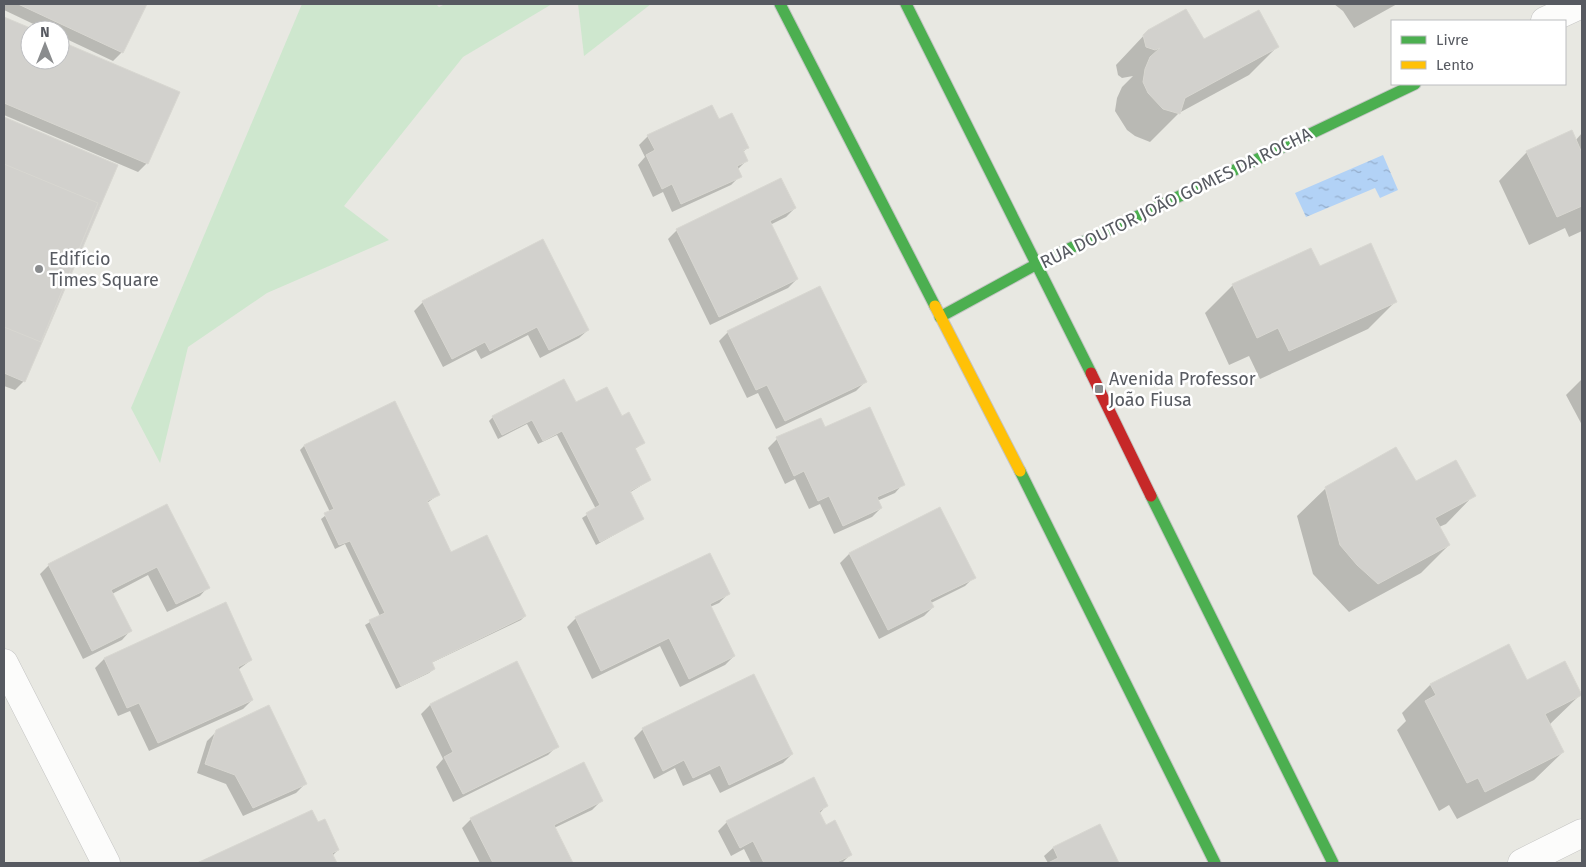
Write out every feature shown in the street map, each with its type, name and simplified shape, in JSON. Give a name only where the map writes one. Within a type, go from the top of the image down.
[{"type":"main road","points":[[780,4],[1086,599],[1215,863]]},
{"type":"main road","points":[[906,4],[1037,264],[1333,863]]},
{"type":"main road","name":"RUA DOUTOR JOÃO GOMES DA ROCHA","points":[[940,317],[1037,264],[1413,85]]},
{"type":"street","points":[[1547,20],[1582,4]]},
{"type":"street","points":[[4,663],[106,863]]},
{"type":"street","points":[[1522,863],[1582,833]]},
{"type":"green space","points":[[302,4],[436,4],[439,7],[445,4],[552,4],[463,57],[344,206],[389,240],[267,293],[188,347],[160,463],[131,408]]},
{"type":"green space","points":[[578,4],[651,4],[584,56]]},
{"type":"water","points":[[1383,155],[1398,190],[1380,198],[1375,188],[1306,217],[1295,193]]},
{"type":"building","points":[[18,4],[147,4],[123,53],[70,28],[70,20],[52,20]]},
{"type":"building","points":[[1186,9],[1204,39],[1259,10],[1279,47],[1185,98],[1180,114],[1163,109],[1148,93],[1143,82],[1145,69],[1150,57],[1160,48],[1155,50],[1146,47],[1143,35],[1148,30]]},
{"type":"building","points":[[4,17],[20,24],[20,70],[70,70],[70,45],[180,92],[148,164],[4,103]]},
{"type":"building","points":[[712,105],[719,119],[732,113],[749,148],[743,150],[748,161],[737,166],[742,177],[681,204],[672,184],[662,189],[646,155],[655,150],[647,135]]},
{"type":"building","name":"Edifício Times Square","points":[[4,117],[118,165],[25,382],[4,373]]},
{"type":"building","points":[[1572,130],[1582,153],[1582,206],[1557,217],[1526,151]]},
{"type":"building","name":"Edifício Times Square","points":[[4,164],[98,203],[41,342],[4,327]]},
{"type":"building","points":[[781,178],[796,208],[770,221],[798,279],[719,317],[676,229]]},
{"type":"building","points":[[543,239],[589,330],[549,350],[537,327],[490,351],[485,342],[452,359],[422,301]]},
{"type":"building","points":[[1371,243],[1397,302],[1289,351],[1278,328],[1257,338],[1232,284],[1311,248],[1320,266]]},
{"type":"building","points":[[820,286],[867,382],[785,421],[767,385],[756,390],[727,331]]},
{"type":"building","points":[[564,379],[576,402],[607,387],[622,416],[629,412],[645,443],[635,448],[651,480],[630,491],[644,519],[600,542],[586,513],[600,505],[562,431],[543,441],[532,420],[502,435],[492,416]]},
{"type":"building","points":[[395,401],[440,495],[427,501],[451,552],[487,535],[526,616],[432,662],[435,669],[401,686],[369,620],[385,613],[350,541],[339,545],[324,513],[334,509],[304,445]]},
{"type":"building","points":[[870,407],[905,485],[877,497],[882,508],[843,526],[829,496],[818,501],[804,471],[794,476],[776,437],[821,418],[825,427]]},
{"type":"building","points":[[1396,447],[1416,481],[1456,460],[1476,496],[1435,518],[1450,545],[1378,584],[1357,565],[1340,545],[1325,487]]},
{"type":"building","points":[[167,504],[210,588],[176,604],[157,567],[111,590],[132,631],[92,651],[48,564]]},
{"type":"building","points":[[940,507],[976,578],[930,600],[934,607],[888,630],[849,553]]},
{"type":"building","points":[[710,553],[730,594],[710,604],[735,656],[689,679],[669,638],[601,671],[575,617]]},
{"type":"building","points":[[226,602],[252,660],[238,667],[253,700],[158,743],[139,703],[127,708],[104,658]]},
{"type":"building","points":[[1509,644],[1527,680],[1565,661],[1582,695],[1545,714],[1564,752],[1485,792],[1478,778],[1467,783],[1425,701],[1436,695],[1430,684]]},
{"type":"building","points":[[517,661],[559,747],[463,794],[444,757],[453,752],[430,704]]},
{"type":"building","points":[[754,674],[793,754],[729,785],[720,765],[693,778],[684,760],[663,771],[642,728]]},
{"type":"building","points":[[269,705],[307,784],[253,808],[235,775],[205,764],[216,730]]},
{"type":"building","points":[[584,762],[603,801],[554,825],[573,863],[493,863],[470,818]]},
{"type":"building","points":[[814,777],[828,806],[819,811],[826,825],[835,820],[852,855],[835,863],[764,863],[753,841],[740,848],[726,821]]},
{"type":"building","points":[[312,810],[318,822],[325,819],[339,850],[332,853],[337,863],[197,863]]},
{"type":"building","points":[[1100,824],[1119,863],[1048,863],[1058,858],[1053,847]]},
{"type":"traffic: fast","points":[[780,4],[935,306]]},
{"type":"traffic: fast","points":[[906,4],[1091,373]]},
{"type":"traffic: fast","points":[[940,317],[1037,264],[1413,85]]},
{"type":"traffic: fast","points":[[1020,471],[1215,863]]},
{"type":"traffic: fast","points":[[1151,496],[1333,863]]},
{"type":"traffic: slow","points":[[935,306],[1020,471]]},
{"type":"traffic: jam","points":[[1091,373],[1151,496]]},
{"type":"place","name":"Edifício Times Square","points":[[39,269]]},
{"type":"place","name":"Avenida Professor João Fiusa","points":[[1099,389]]}]
